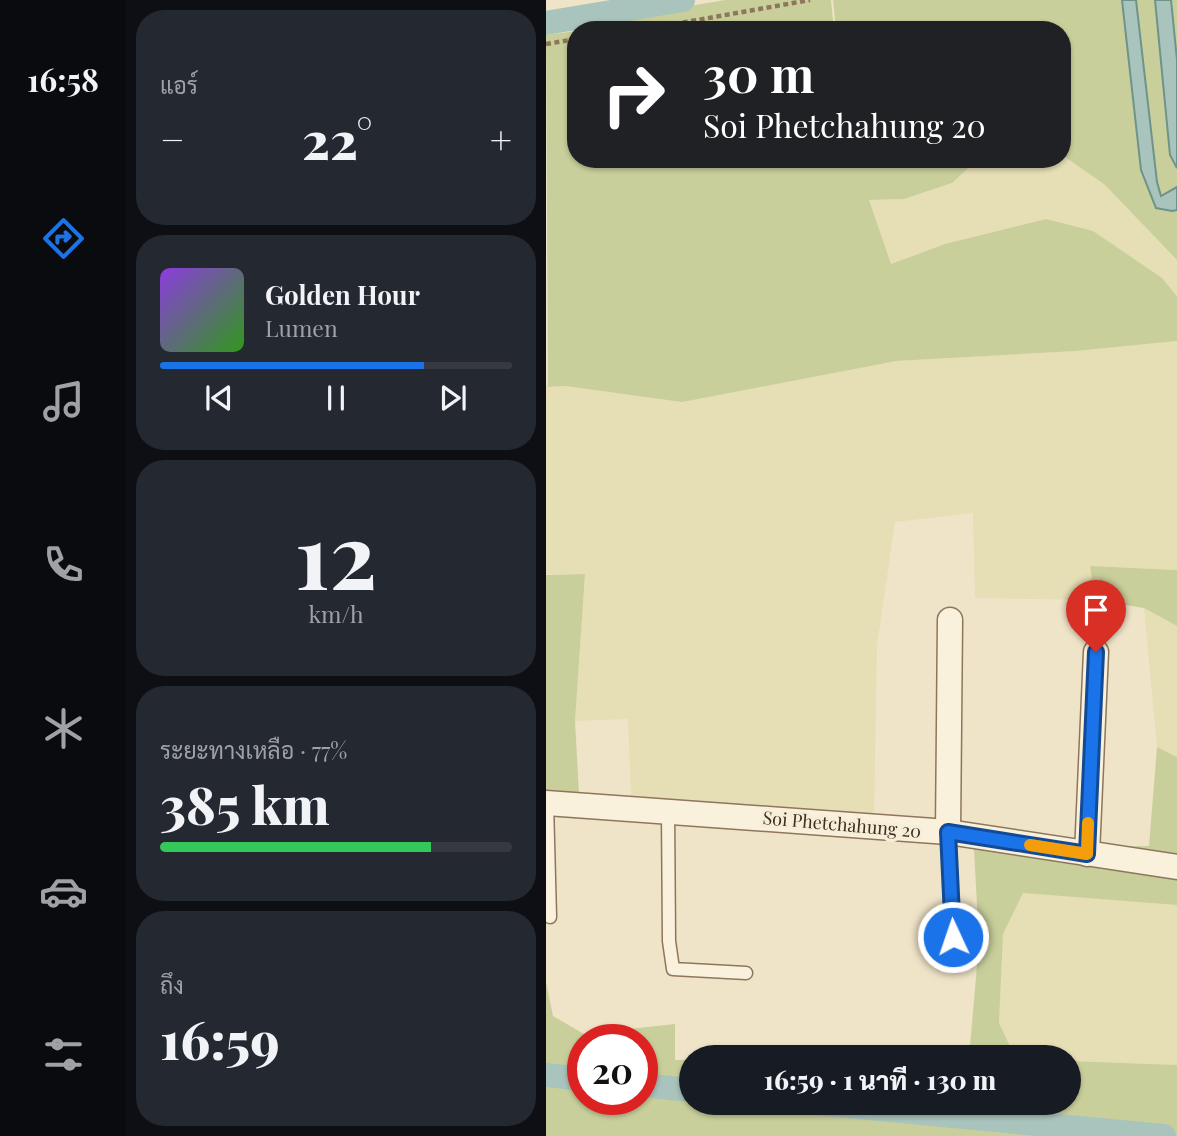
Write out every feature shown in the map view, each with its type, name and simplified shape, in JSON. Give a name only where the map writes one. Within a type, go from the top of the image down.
[{"type":"street","points":[[948,832],[950,620]]},
{"type":"street","points":[[1087,854],[1096,652]]},
{"type":"street","name":"Soi Phetchahung 20","points":[[547,803],[948,832],[1177,867]]},
{"type":"lane","points":[[547,803],[550,917]]},
{"type":"lane","points":[[668,810],[669,941],[673,969],[746,973]]},
{"type":"lane","points":[[948,832],[955,964]]},
{"type":"path","points":[[692,21],[810,0]]},
{"type":"path","points":[[546,44],[567,40]]},
{"type":"shaded area","points":[[1071,161],[1104,184],[1177,260],[1177,296],[1162,278],[945,244],[891,264],[868,200],[904,199],[952,183],[968,168],[1071,168]]},
{"type":"shaded area","points":[[1177,341],[1177,570],[1091,566],[1095,600],[975,598],[973,513],[895,522],[877,646],[874,817],[631,799],[628,719],[575,721],[585,575],[546,574],[546,384],[548,387],[566,386],[896,361],[1076,351]]},
{"type":"shaded area","points":[[1144,608],[1177,626],[1177,757],[1157,747]]},
{"type":"shaded area","points":[[1023,892],[1177,905],[1177,1065],[1081,1061],[1081,1045],[1009,1045],[999,1023],[1003,934]]},
{"type":"green space","points":[[725,0],[831,0],[833,21],[625,21],[648,13]]},
{"type":"green space","points":[[833,0],[1122,0],[1141,170],[1172,211],[1177,210],[1177,260],[1104,184],[1071,161],[1071,21],[835,21]]},
{"type":"green space","points":[[1136,0],[1177,0],[1177,187],[1161,196],[1157,182]]},
{"type":"green space","points":[[567,32],[567,168],[968,168],[952,183],[904,199],[869,200],[891,264],[945,244],[1046,219],[1093,231],[1162,278],[1177,296],[1177,341],[1076,351],[896,361],[682,402],[566,386],[548,387],[546,35]]},
{"type":"green space","points":[[1090,566],[1177,570],[1177,626],[1144,608],[1095,600]]},
{"type":"green space","points":[[585,574],[575,721],[579,794],[546,791],[546,575]]},
{"type":"green space","points":[[1157,747],[1177,757],[1177,905],[1023,893],[1003,934],[999,1023],[1009,1045],[970,1045],[979,943],[974,849],[1149,846]]},
{"type":"green space","points":[[546,982],[553,1016],[567,1024],[567,1115],[658,1115],[658,1026],[675,1024],[675,1060],[679,1060],[679,1115],[1081,1115],[1081,1061],[1177,1065],[1177,1136],[546,1136]]},
{"type":"water","points":[[1122,0],[1136,0],[1157,182],[1161,196],[1177,187],[1177,210],[1156,208],[1141,170]]},
{"type":"water","points":[[1155,0],[1171,0],[1177,60],[1177,168],[1170,155]]},
{"type":"waterway","points":[[546,23],[683,0]]},
{"type":"waterway","points":[[546,1075],[567,1077]]},
{"type":"waterway","points":[[658,1087],[679,1089]]},
{"type":"waterway","points":[[943,1115],[1164,1136]]},
{"type":"slow traffic","points":[[1030,845],[1087,854],[1088,823]]},
{"type":"route","points":[[953,937],[948,832],[1087,854],[1096,652]]}]
